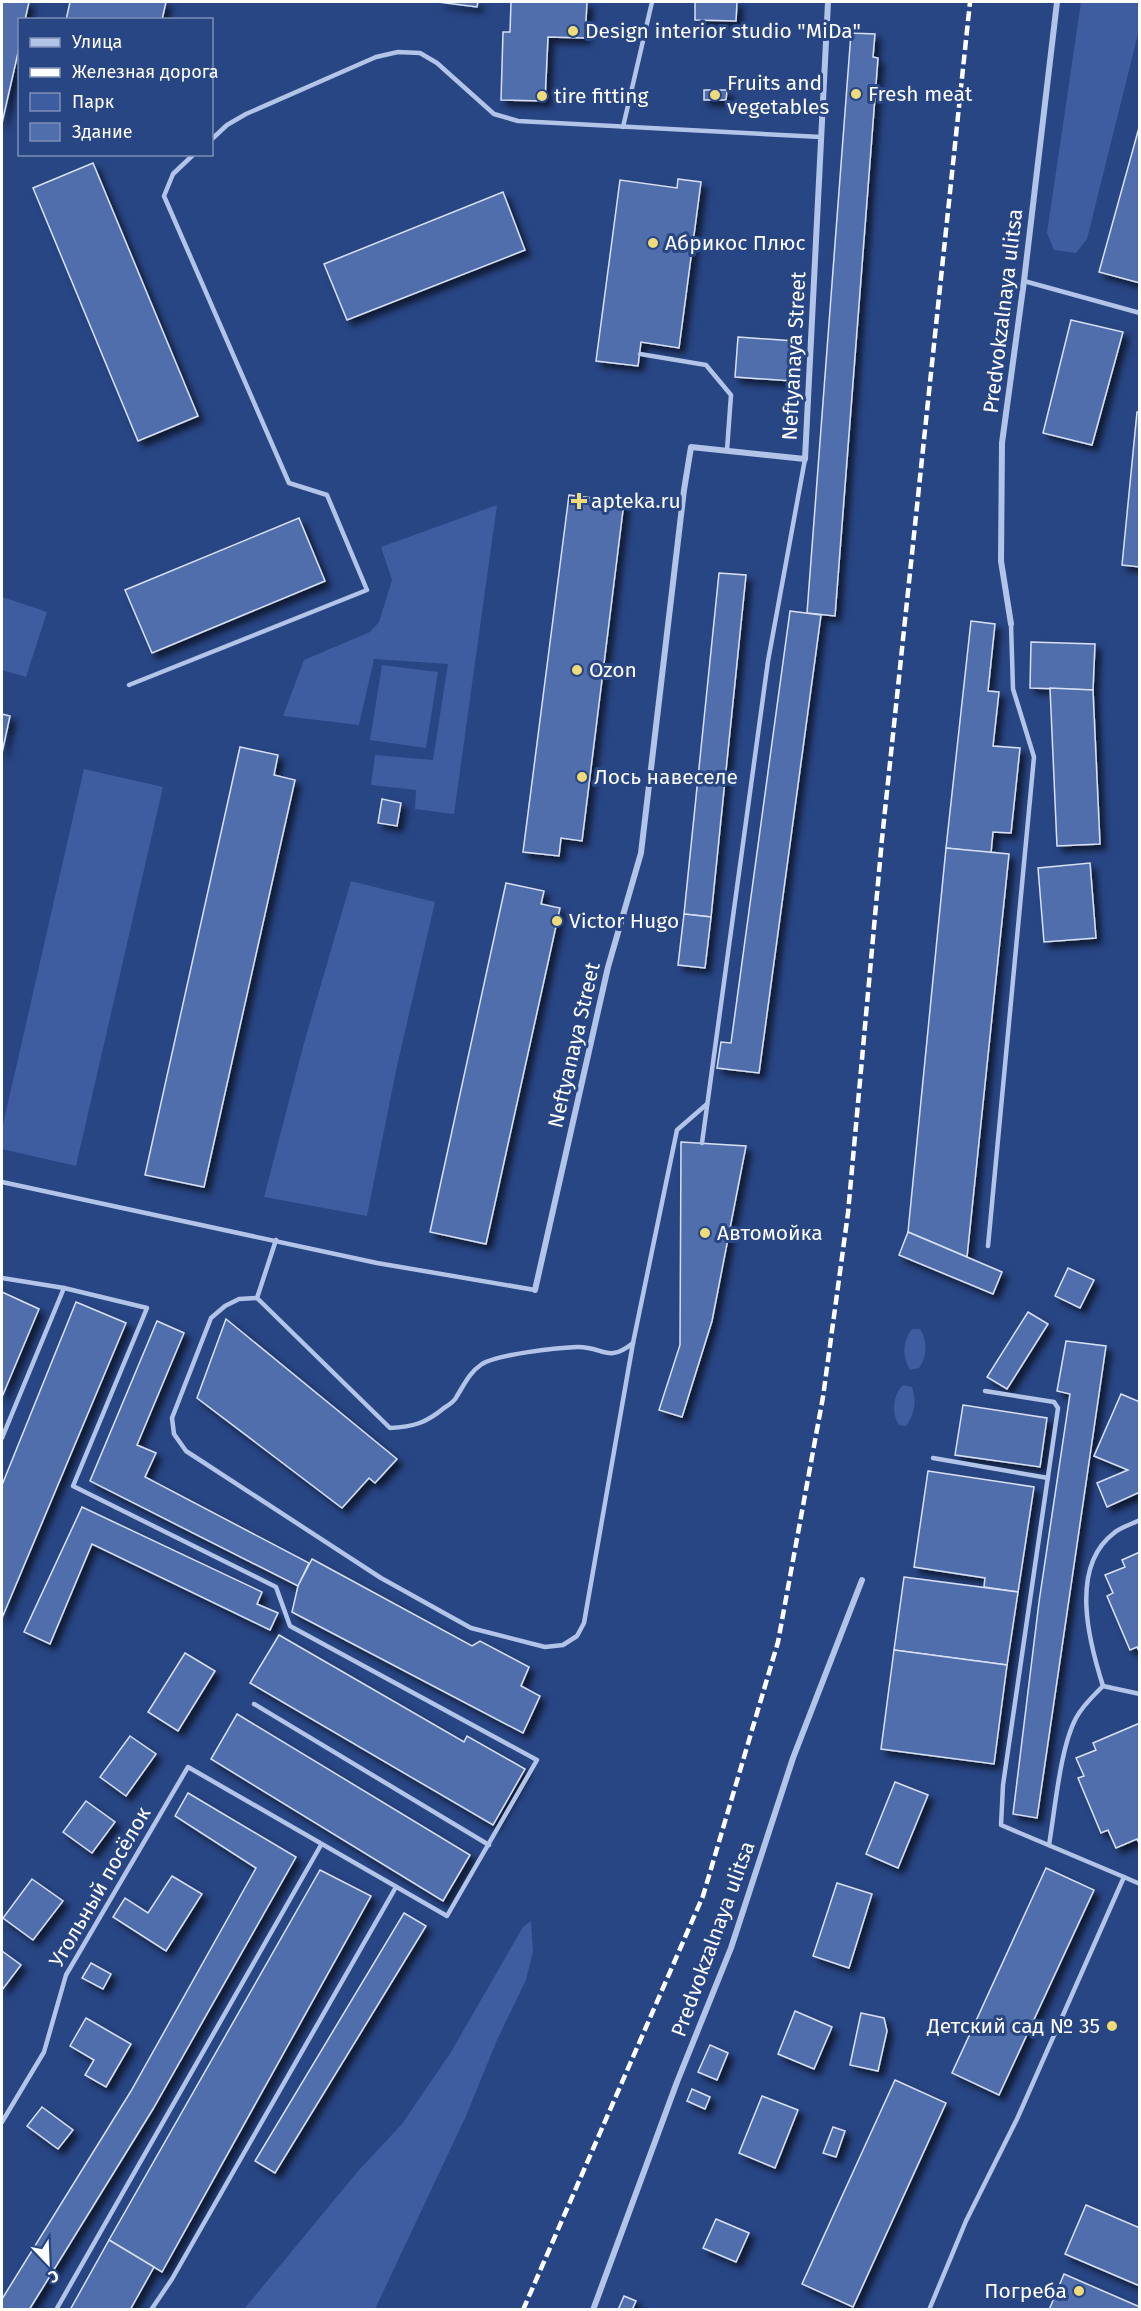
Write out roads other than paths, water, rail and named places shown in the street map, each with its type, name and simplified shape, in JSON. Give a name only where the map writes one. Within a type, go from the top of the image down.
[{"type":"street","name":"Neftyanaya Street","points":[[535,1290],[608,967],[641,853],[691,447],[805,459],[828,2]]},
{"type":"street","name":"Predvokzalnaya ulitsa","points":[[1011,624],[1002,561],[1002,443],[1057,2]]},
{"type":"street","name":"Predvokzalnaya ulitsa","points":[[593,2310],[677,2082],[731,1948],[793,1758],[862,1580]]},
{"type":"lane","points":[[623,127],[652,2]]},
{"type":"lane","points":[[213,138],[227,125],[246,114],[376,57],[398,52],[420,53],[436,63],[494,114],[518,121],[821,137]]},
{"type":"lane","points":[[129,685],[366,590],[327,495],[290,483],[164,196],[173,174],[192,156]]},
{"type":"lane","points":[[1024,281],[1140,313]]},
{"type":"lane","points":[[640,354],[706,365],[731,395],[728,450]]},
{"type":"lane","points":[[702,1143],[768,661],[805,459]]},
{"type":"lane","points":[[988,1246],[1034,757],[1013,689],[1011,624]]},
{"type":"lane","points":[[633,1343],[622,1352],[610,1354],[580,1347],[511,1355],[484,1363],[466,1378],[456,1399],[430,1420],[407,1427],[390,1428],[257,1298],[239,1299],[225,1306],[211,1318],[172,1418],[174,1434],[186,1451],[381,1578],[471,1628],[545,1647],[563,1645],[578,1636],[584,1623],[633,1343],[677,1130],[708,1104]]},
{"type":"lane","points":[[2,1182],[377,1263],[535,1290]]},
{"type":"lane","points":[[257,1298],[276,1240]]},
{"type":"lane","points":[[2,1278],[64,1288],[147,1308],[73,1486],[276,1587],[290,1626],[537,1760],[447,1916],[321,1845],[56,2310]]},
{"type":"lane","points":[[2,1438],[64,1288]]},
{"type":"lane","points":[[985,1391],[1054,1402],[1058,1408],[1003,1785],[1001,1825],[1140,1884]]},
{"type":"lane","points":[[933,1458],[1048,1478]]},
{"type":"lane","points":[[1103,1686],[1088,1634],[1086,1607],[1090,1570],[1100,1548],[1114,1533],[1140,1520]]},
{"type":"lane","points":[[1049,1845],[1066,1745],[1075,1719],[1087,1702],[1103,1686]]},
{"type":"lane","points":[[1103,1686],[1140,1694]]},
{"type":"lane","points":[[254,1704],[489,1845]]},
{"type":"lane","name":"Угольный посёлок","points":[[2,2122],[44,2052],[66,1975],[188,1767],[321,1845]]},
{"type":"lane","points":[[929,2310],[966,2221],[1017,2119],[1124,1877]]},
{"type":"lane","points":[[151,2310],[172,2279],[396,1887]]},
{"type":"railway","points":[[523,2310],[703,1896],[778,1642],[823,1397],[848,1213],[882,839],[970,2]]},
{"type":"place","name":"Design interior studio \"MiDa\"","points":[[573,31]]},
{"type":"place","name":"Fresh meat","points":[[856,94]]},
{"type":"place","name":"Fruits and vegetables","points":[[715,95]]},
{"type":"place","name":"tire fitting","points":[[542,96]]},
{"type":"place","name":"Абрикос Плюс","points":[[653,243]]},
{"type":"place","name":"apteka.ru","points":[[579,501]]},
{"type":"place","name":"Ozon","points":[[577,670]]},
{"type":"place","name":"Лось навеселе","points":[[582,777]]},
{"type":"place","name":"Victor Hugo","points":[[557,921]]},
{"type":"place","name":"Автомойка","points":[[705,1233]]},
{"type":"place","name":"Детский сад № 35","points":[[1112,2026]]},
{"type":"place","name":"Погреба","points":[[1079,2291]]}]
